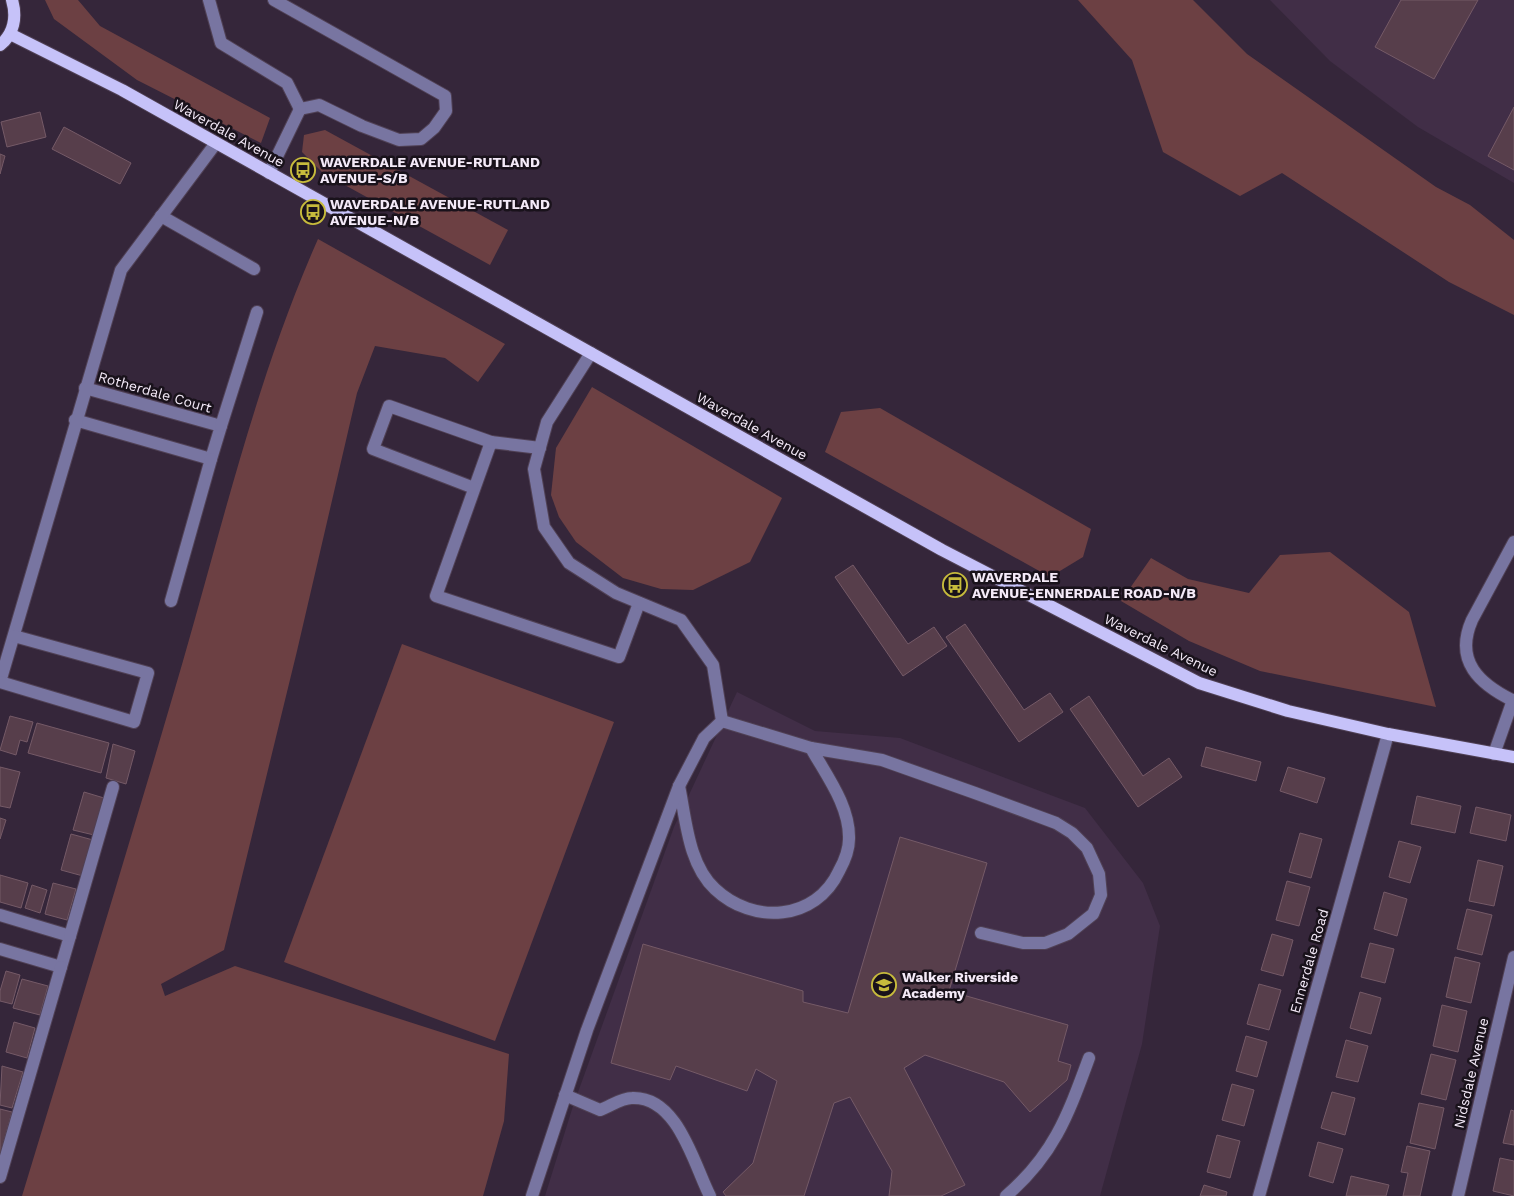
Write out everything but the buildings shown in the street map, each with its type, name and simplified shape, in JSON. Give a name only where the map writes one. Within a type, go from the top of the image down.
[{"type":"main road","points":[[0,45],[10,34],[14,22],[12,0]]},
{"type":"main road","name":"Waverdale Avenue","points":[[10,34],[122,90],[942,550],[1199,683],[1288,711],[1388,734],[1514,757]]},
{"type":"street","points":[[210,0],[221,43],[287,83],[300,109]]},
{"type":"street","points":[[274,0],[445,96],[446,111],[434,128],[421,139],[399,140],[362,126],[320,105],[300,109]]},
{"type":"street","points":[[269,172],[300,109]]},
{"type":"street","points":[[14,636],[148,673],[134,722],[0,682],[3,658],[14,636],[75,420],[121,270],[216,143]]},
{"type":"street","points":[[161,216],[254,269]]},
{"type":"street","points":[[221,426],[257,312]]},
{"type":"street","points":[[591,353],[547,422],[534,469],[544,527],[569,564],[616,593],[681,620],[713,665],[722,721]]},
{"type":"street","name":"Rotherdale Court","points":[[85,388],[221,426],[171,601]]},
{"type":"street","points":[[474,488],[373,449],[389,406],[491,442],[540,448]]},
{"type":"street","points":[[75,420],[211,459]]},
{"type":"street","points":[[491,442],[436,596],[619,657],[639,603]]},
{"type":"street","points":[[1494,754],[1513,701],[1493,690],[1478,676],[1469,663],[1465,646],[1467,632],[1472,620],[1514,542]]},
{"type":"street","points":[[722,721],[811,748],[882,760],[1056,824],[1072,833],[1087,848],[1099,874],[1101,895],[1093,914],[1068,934],[1045,943],[1030,943],[980,933]]},
{"type":"street","points":[[532,1196],[587,1030],[679,786],[704,738],[722,721]]},
{"type":"street","name":"Ennerdale Road","points":[[1259,1196],[1388,734]]},
{"type":"street","points":[[679,786],[691,847],[702,871],[714,889],[735,903],[761,913],[786,914],[809,905],[834,882],[844,863],[849,839],[847,820],[839,798],[811,748]]},
{"type":"street","points":[[0,1177],[113,787]]},
{"type":"street","points":[[0,915],[70,936]]},
{"type":"street","points":[[0,949],[61,967]]},
{"type":"street","name":"Nidsdale Avenue","points":[[1458,1196],[1514,957]]},
{"type":"street","points":[[1006,1196],[1023,1182],[1048,1151],[1066,1119],[1089,1058]]},
{"type":"street","points":[[565,1095],[600,1110],[623,1100],[634,1098],[659,1107],[676,1123],[692,1152],[710,1196]]},
{"type":"shaded area","points":[[45,0],[78,0],[100,26],[270,118],[261,143],[137,80],[54,19]]},
{"type":"shaded area","points":[[1078,0],[1193,0],[1247,54],[1436,187],[1470,205],[1514,240],[1514,315],[1449,282],[1282,173],[1240,196],[1163,152],[1132,60]]},
{"type":"shaded area","points":[[1270,0],[1514,0],[1514,183],[1418,127],[1330,61]]},
{"type":"shaded area","points":[[325,130],[508,230],[490,265],[323,173],[302,152],[304,135]]},
{"type":"shaded area","points":[[318,239],[505,344],[478,382],[445,358],[375,346],[357,393],[297,651],[224,950],[161,984],[165,996],[235,966],[509,1054],[504,1121],[483,1196],[22,1196],[144,795],[243,447],[277,342]]},
{"type":"shaded area","points":[[592,387],[782,498],[750,562],[693,590],[661,589],[623,578],[576,542],[559,517],[551,495],[556,448]]},
{"type":"shaded area","points":[[880,408],[1091,529],[1083,557],[1050,577],[825,452],[841,412]]},
{"type":"shaded area","points":[[1330,552],[1409,612],[1436,707],[1260,671],[1189,641],[1121,601],[1151,558],[1188,579],[1249,593],[1280,555]]},
{"type":"shaded area","points":[[402,644],[614,722],[495,1041],[284,962]]},
{"type":"shaded area","name":"Walker Riverside Academy","points":[[737,692],[815,731],[900,738],[1085,808],[1143,883],[1160,926],[1142,1044],[1100,1196],[545,1196],[573,1106],[674,827]]},
{"type":"place","name":"WAVERDALE AVENUE-RUTLAND AVENUE-S/B","points":[[303,170]]},
{"type":"place","name":"WAVERDALE AVENUE-RUTLAND AVENUE-N/B","points":[[313,212]]},
{"type":"place","name":"WAVERDALE AVENUE-ENNERDALE ROAD-N/B","points":[[955,585]]},
{"type":"place","name":"Walker Riverside Academy","points":[[884,985]]}]
